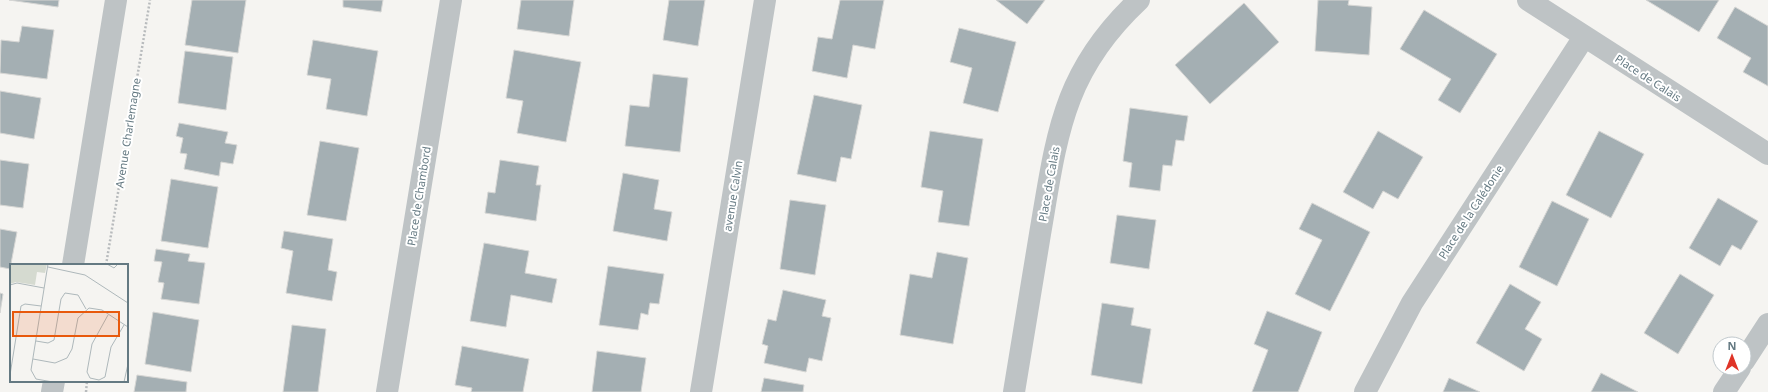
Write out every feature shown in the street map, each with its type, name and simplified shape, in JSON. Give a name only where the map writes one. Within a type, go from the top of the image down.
[{"type":"street","points":[[73,264],[116,0]]},
{"type":"street","name":"Place de Chambord","points":[[387,392],[451,0]]},
{"type":"street","name":"avenue Calvin","points":[[701,392],[765,0]]},
{"type":"street","name":"Place de Calais","points":[[1014,392],[1053,158],[1063,114],[1082,70],[1095,49],[1112,26],[1139,0]]},
{"type":"street","name":"Place de Calais","points":[[1528,0],[1768,154]]},
{"type":"street","name":"Place de la Calédonie","points":[[1365,392],[1412,303],[1584,37]]},
{"type":"street","points":[[1752,349],[1768,324]]},
{"type":"street","points":[[1724,392],[1735,376]]},
{"type":"street","points":[[52,392],[54,382]]},
{"type":"path","name":"Avenue Charlemagne","points":[[106,264],[150,0]]},
{"type":"path","points":[[86,392],[87,382]]},
{"type":"building","points":[[9,0],[59,0],[58,7]]},
{"type":"building","points":[[192,0],[246,0],[238,53],[185,45]]},
{"type":"building","points":[[343,0],[383,0],[381,12],[343,7]]},
{"type":"building","points":[[521,0],[574,0],[569,36],[517,29]]},
{"type":"building","points":[[669,0],[705,0],[698,46],[663,40]]},
{"type":"building","points":[[840,0],[884,0],[875,49],[853,45],[847,78],[812,71],[818,37],[832,39]]},
{"type":"building","points":[[996,0],[1045,0],[1027,24]]},
{"type":"building","points":[[1318,0],[1349,0],[1348,5],[1372,7],[1369,55],[1315,51]]},
{"type":"building","points":[[1646,0],[1719,0],[1699,32]]},
{"type":"building","points":[[1244,3],[1279,42],[1210,104],[1175,65]]},
{"type":"building","points":[[1735,7],[1768,26],[1768,86],[1743,72],[1751,58],[1717,38]]},
{"type":"building","points":[[1424,10],[1497,54],[1460,113],[1438,100],[1451,79],[1400,49]]},
{"type":"building","points":[[22,26],[54,30],[47,79],[0,73],[1,40],[19,42]]},
{"type":"building","points":[[959,28],[1016,42],[998,112],[963,103],[972,68],[950,62]]},
{"type":"building","points":[[313,40],[378,51],[367,116],[326,109],[331,79],[307,75]]},
{"type":"building","points":[[514,50],[581,62],[566,142],[517,133],[523,101],[506,98]]},
{"type":"building","points":[[185,51],[233,57],[226,110],[178,103]]},
{"type":"building","points":[[653,74],[688,78],[680,152],[625,146],[630,105],[649,107]]},
{"type":"building","points":[[0,91],[41,98],[34,139],[0,133]]},
{"type":"building","points":[[814,95],[862,105],[851,159],[841,157],[836,182],[797,174]]},
{"type":"building","points":[[1130,108],[1188,116],[1184,141],[1176,140],[1172,166],[1163,165],[1160,191],[1129,187],[1132,163],[1123,161]]},
{"type":"building","points":[[179,123],[228,132],[225,143],[237,145],[233,164],[221,162],[219,176],[184,169],[187,154],[180,153],[183,138],[176,136]]},
{"type":"building","points":[[930,131],[983,139],[969,226],[938,222],[943,191],[921,187]]},
{"type":"building","points":[[1378,131],[1423,157],[1398,199],[1383,191],[1373,209],[1343,192]]},
{"type":"building","points":[[1599,131],[1644,154],[1611,218],[1566,195]]},
{"type":"building","points":[[320,141],[359,148],[346,221],[307,215]]},
{"type":"building","points":[[0,160],[29,164],[23,208],[0,205]]},
{"type":"building","points":[[500,160],[539,166],[536,185],[541,185],[536,221],[485,213],[488,192],[495,193]]},
{"type":"building","points":[[623,173],[659,180],[654,209],[672,212],[667,241],[613,231]]},
{"type":"building","points":[[171,179],[218,187],[208,248],[161,241]]},
{"type":"building","points":[[1718,198],[1758,221],[1741,250],[1732,245],[1720,266],[1689,248]]},
{"type":"building","points":[[790,200],[826,205],[815,275],[780,269]]},
{"type":"building","points":[[1552,201],[1589,219],[1557,286],[1519,267]]},
{"type":"building","points":[[1312,203],[1370,232],[1330,311],[1295,294],[1322,240],[1299,229]]},
{"type":"building","points":[[1117,215],[1156,220],[1149,269],[1110,263]]},
{"type":"building","points":[[0,229],[17,232],[10,269],[0,267]]},
{"type":"building","points":[[284,231],[333,239],[328,270],[337,272],[332,301],[286,293],[293,251],[281,248]]},
{"type":"building","points":[[484,243],[529,251],[525,273],[557,279],[552,303],[511,295],[506,327],[470,321]]},
{"type":"building","points":[[156,249],[190,254],[188,261],[205,263],[199,304],[161,299],[164,283],[158,282],[162,262],[154,261]]},
{"type":"building","points":[[937,252],[968,258],[953,344],[900,335],[910,274],[932,278]]},
{"type":"building","points":[[608,266],[664,274],[659,304],[650,303],[648,315],[641,313],[638,330],[599,325]]},
{"type":"building","points":[[1680,274],[1714,295],[1678,354],[1644,333]]},
{"type":"building","points":[[1510,284],[1541,302],[1525,329],[1542,339],[1524,371],[1476,343]]},
{"type":"building","points":[[783,290],[826,300],[822,316],[831,318],[822,361],[809,358],[806,372],[764,363],[768,346],[762,344],[768,319],[776,321]]},
{"type":"building","points":[[0,293],[3,294],[0,313]]},
{"type":"building","points":[[1102,303],[1134,308],[1131,325],[1151,329],[1142,384],[1091,375]]},
{"type":"building","points":[[1267,311],[1322,332],[1298,392],[1252,392],[1268,350],[1254,344]]},
{"type":"building","points":[[153,312],[199,320],[191,372],[145,364]]},
{"type":"building","points":[[292,325],[326,329],[318,392],[283,392]]},
{"type":"building","points":[[462,346],[529,359],[523,392],[471,392],[472,388],[455,385]]},
{"type":"building","points":[[597,351],[646,358],[641,392],[592,392]]},
{"type":"building","points":[[1601,373],[1638,392],[1591,392]]},
{"type":"building","points":[[137,375],[187,382],[186,392],[134,392]]},
{"type":"building","points":[[764,378],[804,385],[803,392],[761,392]]},
{"type":"building","points":[[1449,378],[1480,392],[1443,392]]}]
